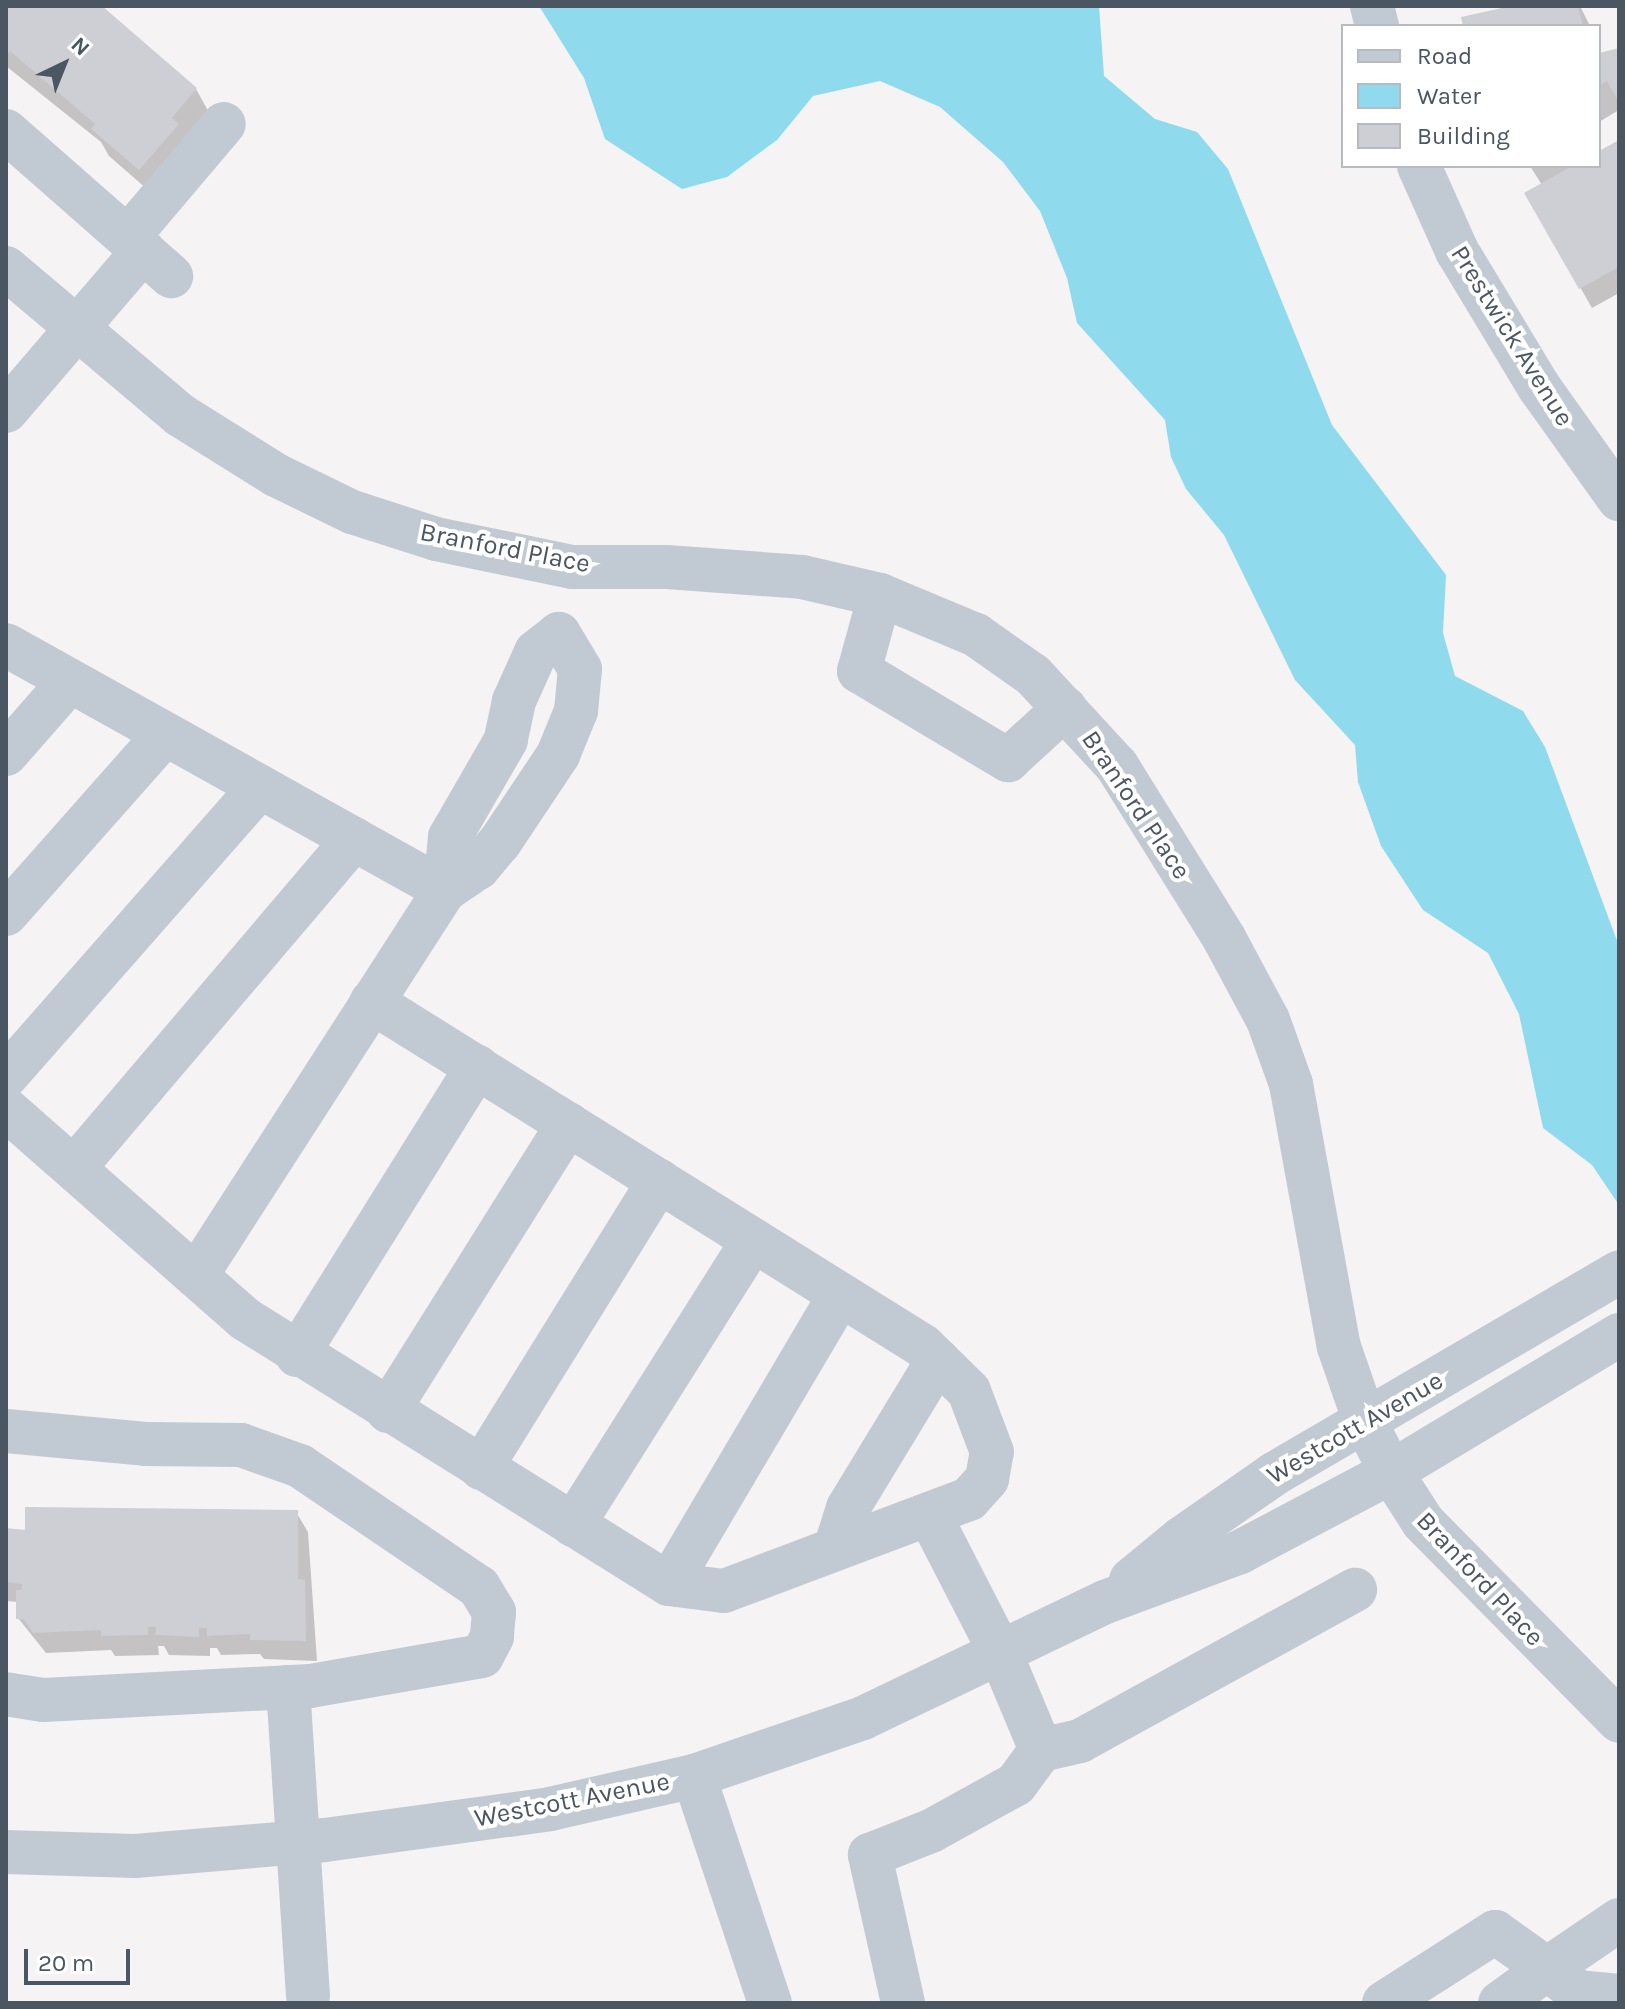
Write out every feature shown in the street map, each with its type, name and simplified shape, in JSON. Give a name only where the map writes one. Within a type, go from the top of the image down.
[{"type":"street","points":[[6,411],[147,255],[224,124]]},
{"type":"street","points":[[6,131],[147,255]]},
{"type":"street","name":"Prestwick Avenue","points":[[1420,168],[1457,251],[1522,360],[1619,499]]},
{"type":"street","name":"Branford Place","points":[[6,268],[180,415],[276,475],[352,512],[436,539],[572,567],[667,567],[802,577],[880,595],[976,635],[1033,675],[1117,766],[1224,938],[1268,1020],[1291,1084],[1339,1347],[1365,1422],[1391,1472],[1423,1522],[1619,1721]]},
{"type":"street","points":[[445,890],[450,837],[506,740],[522,677],[536,652],[559,634],[572,567]]},
{"type":"street","points":[[880,595],[859,671],[1008,760],[1065,708]]},
{"type":"street","points":[[196,1276],[445,890],[478,868],[493,851],[558,755],[576,711],[580,669],[559,634]]},
{"type":"street","points":[[6,645],[445,890]]},
{"type":"street","points":[[6,754],[70,681]]},
{"type":"street","points":[[6,914],[165,734]]},
{"type":"street","points":[[506,740],[558,755]]},
{"type":"street","points":[[6,1076],[260,787]]},
{"type":"street","points":[[74,1168],[354,839]]},
{"type":"street","points":[[6,1109],[196,1276],[297,1355],[669,1584],[724,1591],[969,1499],[987,1479],[992,1452],[969,1391],[938,1360],[840,1295],[372,1002]]},
{"type":"street","points":[[297,1355],[477,1067]]},
{"type":"street","points":[[388,1411],[568,1124]]},
{"type":"street","points":[[481,1468],[659,1181]]},
{"type":"street","points":[[573,1525],[753,1240]]},
{"type":"street","name":"Westcott Avenue","points":[[1105,1602],[1182,1538],[1274,1474],[1610,1278]]},
{"type":"street","points":[[669,1584],[840,1295]]},
{"type":"street","name":"Westcott Avenue","points":[[6,1852],[135,1856],[301,1842],[550,1809],[694,1776],[863,1718],[1105,1602],[1240,1552],[1391,1472],[1619,1335]]},
{"type":"street","points":[[835,1549],[848,1508],[938,1360]]},
{"type":"street","points":[[6,1431],[145,1444],[241,1445],[300,1466],[479,1587],[494,1612],[492,1637],[482,1656],[288,1687],[43,1700],[6,1694]]},
{"type":"street","points":[[929,1514],[1000,1652],[1041,1750]]},
{"type":"street","points":[[903,2003],[870,1855],[931,1831],[1016,1784],[1041,1750],[1080,1741],[1355,1590]]},
{"type":"street","points":[[288,1687],[301,1842],[308,1995]]},
{"type":"street","points":[[694,1776],[770,2003]]},
{"type":"street","points":[[1500,2003],[1619,1920]]},
{"type":"street","points":[[1384,2003],[1495,1932],[1577,1992],[1619,1996]]},
{"type":"water","points":[[539,6],[1099,6],[1104,76],[1155,119],[1197,132],[1228,169],[1332,425],[1446,575],[1443,633],[1455,676],[1523,711],[1545,747],[1619,946],[1619,1205],[1592,1165],[1543,1128],[1519,1014],[1488,953],[1423,910],[1381,846],[1358,782],[1355,745],[1295,680],[1224,535],[1186,489],[1171,457],[1165,420],[1077,323],[1067,278],[1040,211],[1003,162],[940,107],[880,81],[813,96],[777,140],[727,177],[682,189],[605,139],[584,78]]},
{"type":"building","points":[[6,6],[102,6],[197,88],[172,118],[179,124],[139,170],[91,129],[95,124],[10,51],[6,56]]},
{"type":"building","points":[[1511,6],[1578,6],[1582,24],[1463,24],[1461,17]]},
{"type":"building","points":[[1619,48],[1619,102],[1607,81],[1601,85],[1601,52]]},
{"type":"building","points":[[1619,140],[1619,267],[1579,289],[1524,193],[1568,168],[1601,168],[1601,150]]},
{"type":"building","points":[[25,1507],[298,1510],[298,1579],[305,1580],[306,1641],[250,1640],[250,1634],[207,1636],[207,1628],[199,1628],[199,1637],[155,1635],[156,1627],[148,1627],[148,1635],[101,1636],[101,1630],[33,1633],[24,1619],[16,1619],[16,1590],[22,1590],[22,1584],[6,1582],[6,1528],[25,1530]]}]
